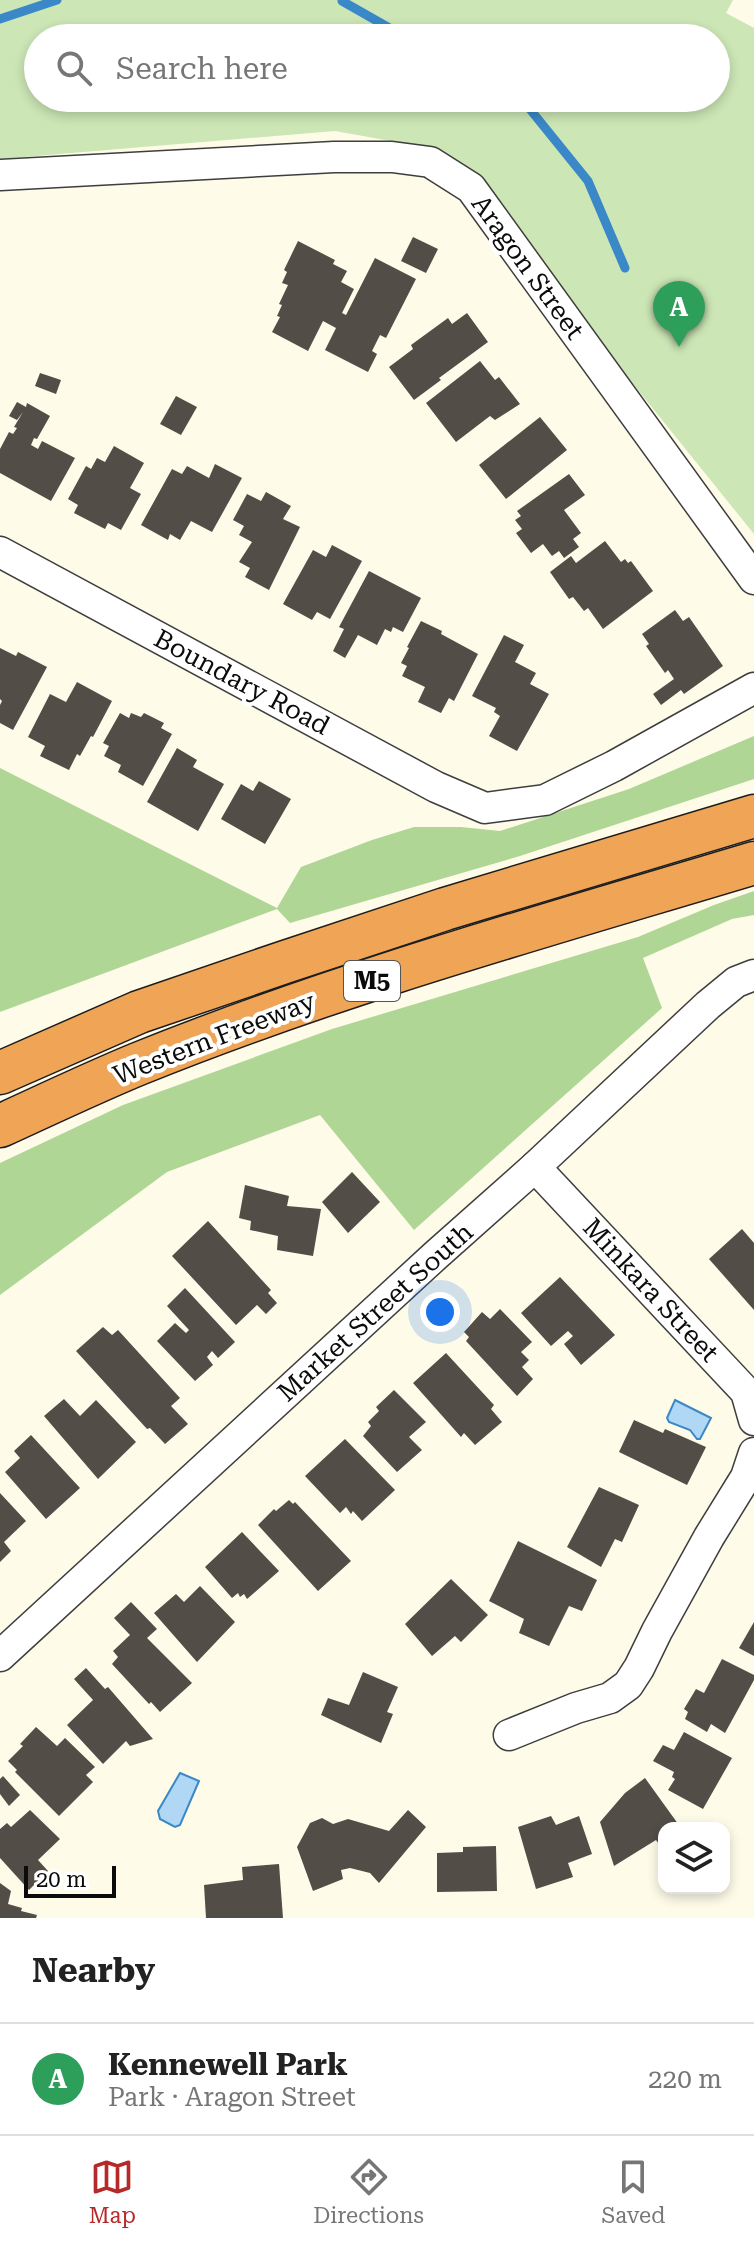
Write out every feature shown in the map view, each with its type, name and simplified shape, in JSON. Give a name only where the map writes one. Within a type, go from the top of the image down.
[{"type":"highway","name":"Western Freeway","points":[[0,1073],[139,1012],[285,962],[445,909],[754,816]]},
{"type":"highway","name":"Western Freeway","points":[[0,1126],[137,1065],[232,1028],[486,944],[754,863]]},
{"type":"street","name":"Aragon Street","points":[[0,175],[334,157],[392,157],[430,162],[471,188],[754,579]]},
{"type":"street","name":"Boundary Road","points":[[0,552],[436,787],[485,808],[545,800],[614,766],[754,688]]},
{"type":"street","name":"Market Street South","points":[[0,1656],[708,1005],[736,982],[754,975]]},
{"type":"street","name":"Minkara Street","points":[[535,1167],[746,1392],[754,1420]]},
{"type":"street","points":[[509,1735],[610,1698],[628,1685],[709,1537],[746,1477],[754,1453]]},
{"type":"green space","points":[[0,0],[733,0],[726,13],[754,28],[754,534],[451,158],[430,148],[335,131],[0,159]]},
{"type":"green space","points":[[754,736],[754,779],[520,856],[290,923],[277,909],[0,1012],[0,768],[277,908],[301,867],[372,840],[414,827],[500,831],[629,789]]},
{"type":"green space","points":[[754,891],[754,915],[732,919],[643,958],[662,1008],[414,1230],[320,1115],[167,1172],[0,1295],[0,1163],[123,1105],[332,1029],[638,937]]},
{"type":"water","points":[[675,1400],[711,1418],[700,1439],[690,1430],[669,1422],[667,1418]]},
{"type":"water","points":[[180,1773],[199,1781],[180,1825],[175,1827],[160,1819],[158,1811]]},
{"type":"building","points":[[413,237],[438,249],[426,273],[401,261]]},
{"type":"building","points":[[298,241],[335,260],[333,264],[347,271],[341,282],[354,289],[342,313],[346,315],[375,258],[416,279],[386,338],[380,335],[372,351],[377,354],[368,372],[325,350],[336,328],[323,321],[308,351],[272,332],[280,317],[277,316],[282,305],[279,304],[288,285],[282,283],[287,272],[284,270]]},
{"type":"building","points":[[467,313],[488,342],[414,400],[389,367],[413,349],[411,345],[448,318],[452,324]]},
{"type":"building","points":[[480,361],[495,380],[499,377],[520,404],[495,420],[490,416],[456,442],[426,403]]},
{"type":"building","points":[[40,373],[61,380],[56,394],[35,386]]},
{"type":"building","points":[[176,396],[197,407],[181,435],[160,424]]},
{"type":"building","points":[[17,402],[26,407],[27,403],[50,416],[31,445],[38,449],[42,441],[75,458],[51,501],[0,473],[0,449],[9,432],[13,434],[17,428],[14,427],[23,412],[17,420],[9,416]]},
{"type":"building","points":[[540,417],[567,450],[506,499],[479,465]]},
{"type":"building","points":[[114,446],[144,463],[130,488],[141,494],[121,530],[108,523],[105,529],[74,513],[78,505],[68,499],[86,466],[91,469],[97,458],[105,462]]},
{"type":"building","points":[[215,464],[242,478],[212,532],[191,521],[180,540],[170,534],[168,540],[141,525],[172,469],[182,474],[187,466],[209,478]]},
{"type":"building","points":[[569,474],[585,495],[564,510],[581,533],[573,539],[579,547],[564,558],[559,551],[552,556],[543,544],[531,553],[516,533],[522,529],[515,520],[521,516],[517,511]]},
{"type":"building","points":[[266,492],[291,506],[283,519],[300,527],[269,590],[245,577],[250,568],[239,562],[252,542],[239,535],[244,526],[233,520],[247,494],[261,501]]},
{"type":"building","points":[[605,541],[621,562],[625,559],[628,563],[631,561],[653,591],[603,629],[588,608],[584,611],[573,597],[569,599],[550,572],[571,556],[576,563]]},
{"type":"building","points":[[332,545],[362,561],[330,619],[317,612],[312,620],[283,604],[313,550],[326,557]]},
{"type":"building","points":[[369,571],[421,598],[403,632],[393,627],[391,632],[385,629],[377,645],[358,635],[345,658],[333,651],[344,629],[339,627]]},
{"type":"building","points":[[675,610],[683,621],[689,617],[723,666],[684,694],[681,690],[661,705],[653,694],[674,679],[668,670],[665,673],[646,646],[649,644],[642,634]]},
{"type":"building","points":[[421,621],[478,654],[454,701],[449,698],[441,713],[418,702],[425,687],[402,676],[407,666],[401,663]]},
{"type":"building","points":[[504,635],[524,645],[515,662],[536,673],[530,684],[549,694],[517,751],[489,736],[500,716],[494,712],[496,708],[472,696]]},
{"type":"building","points":[[0,648],[16,656],[18,652],[47,667],[13,730],[0,723]]},
{"type":"building","points":[[77,682],[112,701],[93,737],[80,756],[77,754],[69,770],[40,756],[45,746],[28,737],[50,694],[66,702]]},
{"type":"building","points":[[120,713],[129,718],[131,713],[141,717],[144,713],[164,723],[161,728],[172,734],[143,786],[118,772],[121,765],[104,756],[109,746],[103,743]]},
{"type":"building","points":[[177,748],[197,760],[193,767],[224,784],[198,831],[147,802]]},
{"type":"building","points":[[259,781],[291,799],[265,844],[221,819],[241,784],[253,791]]},
{"type":"building","points":[[352,1172],[380,1202],[348,1233],[322,1202]]},
{"type":"building","points":[[245,1185],[289,1196],[287,1206],[321,1209],[313,1256],[277,1250],[278,1236],[250,1230],[251,1221],[239,1218]]},
{"type":"building","points":[[208,1221],[271,1290],[268,1293],[277,1303],[266,1314],[257,1305],[236,1325],[172,1256]]},
{"type":"building","points":[[742,1229],[754,1243],[754,1310],[709,1259]]},
{"type":"building","points":[[560,1277],[615,1335],[581,1365],[564,1344],[573,1336],[568,1331],[551,1346],[521,1313]]},
{"type":"building","points":[[185,1288],[235,1342],[218,1358],[212,1351],[207,1357],[213,1365],[195,1381],[157,1341],[175,1323],[186,1333],[189,1330],[167,1306]]},
{"type":"building","points":[[500,1309],[532,1342],[521,1352],[529,1360],[522,1367],[533,1379],[517,1396],[466,1341],[469,1337],[464,1332],[482,1312],[490,1319]]},
{"type":"building","points":[[103,1327],[112,1335],[118,1330],[180,1398],[171,1406],[188,1424],[165,1444],[150,1428],[147,1429],[76,1351]]},
{"type":"building","points":[[446,1353],[494,1405],[491,1409],[502,1422],[475,1445],[464,1433],[461,1437],[413,1383]]},
{"type":"building","points":[[394,1390],[426,1422],[409,1437],[422,1450],[397,1472],[363,1436],[371,1426],[368,1422],[379,1411],[376,1407]]},
{"type":"building","points":[[64,1399],[80,1416],[96,1400],[136,1442],[98,1479],[44,1416]]},
{"type":"building","points":[[634,1420],[663,1433],[665,1429],[706,1447],[687,1485],[619,1452]]},
{"type":"building","points":[[31,1435],[80,1488],[46,1519],[5,1472],[20,1458],[14,1451]]},
{"type":"building","points":[[345,1439],[395,1490],[362,1521],[346,1507],[340,1513],[305,1476]]},
{"type":"building","points":[[599,1487],[639,1505],[622,1542],[615,1539],[601,1567],[567,1547]]},
{"type":"building","points":[[0,1493],[26,1521],[4,1542],[11,1551],[0,1562]]},
{"type":"building","points":[[289,1500],[293,1504],[295,1502],[351,1561],[318,1591],[258,1525],[274,1509],[276,1511]]},
{"type":"building","points":[[242,1532],[279,1571],[247,1599],[244,1594],[240,1597],[238,1593],[232,1598],[205,1567]]},
{"type":"building","points":[[518,1541],[597,1580],[582,1611],[569,1606],[549,1646],[519,1633],[524,1619],[489,1601]]},
{"type":"building","points":[[451,1579],[488,1615],[461,1642],[455,1636],[432,1656],[405,1624]]},
{"type":"building","points":[[200,1586],[235,1622],[197,1662],[154,1613],[176,1594],[184,1602]]},
{"type":"building","points":[[131,1602],[157,1629],[147,1638],[192,1683],[160,1712],[112,1664],[118,1657],[113,1651],[130,1635],[114,1618]]},
{"type":"building","points":[[754,1622],[754,1656],[739,1648]]},
{"type":"building","points":[[722,1659],[754,1675],[754,1680],[725,1733],[711,1724],[707,1732],[685,1719],[688,1712],[684,1709],[696,1689],[704,1693]]},
{"type":"building","points":[[86,1668],[105,1689],[108,1687],[153,1739],[130,1746],[126,1741],[103,1764],[67,1725],[93,1700],[74,1679]]},
{"type":"building","points":[[363,1672],[398,1687],[387,1712],[393,1714],[381,1743],[321,1715],[328,1698],[349,1705]]},
{"type":"building","points":[[36,1727],[57,1746],[65,1738],[95,1767],[86,1775],[93,1782],[59,1816],[8,1761]]},
{"type":"building","points":[[684,1732],[732,1758],[703,1809],[668,1790],[675,1779],[672,1777],[674,1772],[653,1761],[663,1745],[674,1750]]},
{"type":"building","points":[[3,1776],[20,1795],[9,1806],[0,1794],[0,1779]]},
{"type":"building","points":[[645,1778],[677,1822],[658,1822],[658,1843],[656,1840],[614,1866],[600,1822],[625,1793]]},
{"type":"building","points":[[30,1810],[60,1839],[38,1860],[48,1871],[29,1890],[0,1858],[0,1829],[7,1823],[11,1827]]},
{"type":"building","points":[[408,1810],[426,1827],[379,1883],[370,1873],[350,1868],[341,1870],[343,1879],[313,1891],[297,1847],[310,1823],[322,1818],[333,1824],[348,1819],[389,1831]]},
{"type":"building","points":[[551,1816],[556,1825],[579,1816],[592,1854],[568,1863],[573,1877],[536,1889],[518,1827]]},
{"type":"building","points":[[496,1846],[497,1891],[437,1892],[437,1853],[463,1852],[463,1847]]},
{"type":"building","points":[[279,1864],[283,1918],[206,1918],[204,1885],[243,1880],[242,1867]]},
{"type":"building","points":[[0,1883],[11,1891],[8,1904],[37,1915],[36,1918],[0,1918]]},
{"type":"waterway","points":[[0,19],[57,0]]},
{"type":"waterway","points":[[342,1],[382,24]]},
{"type":"waterway","points":[[532,112],[588,181],[625,268]]},
{"type":"place","name":"Kennewell Park","points":[[679,347]]}]
